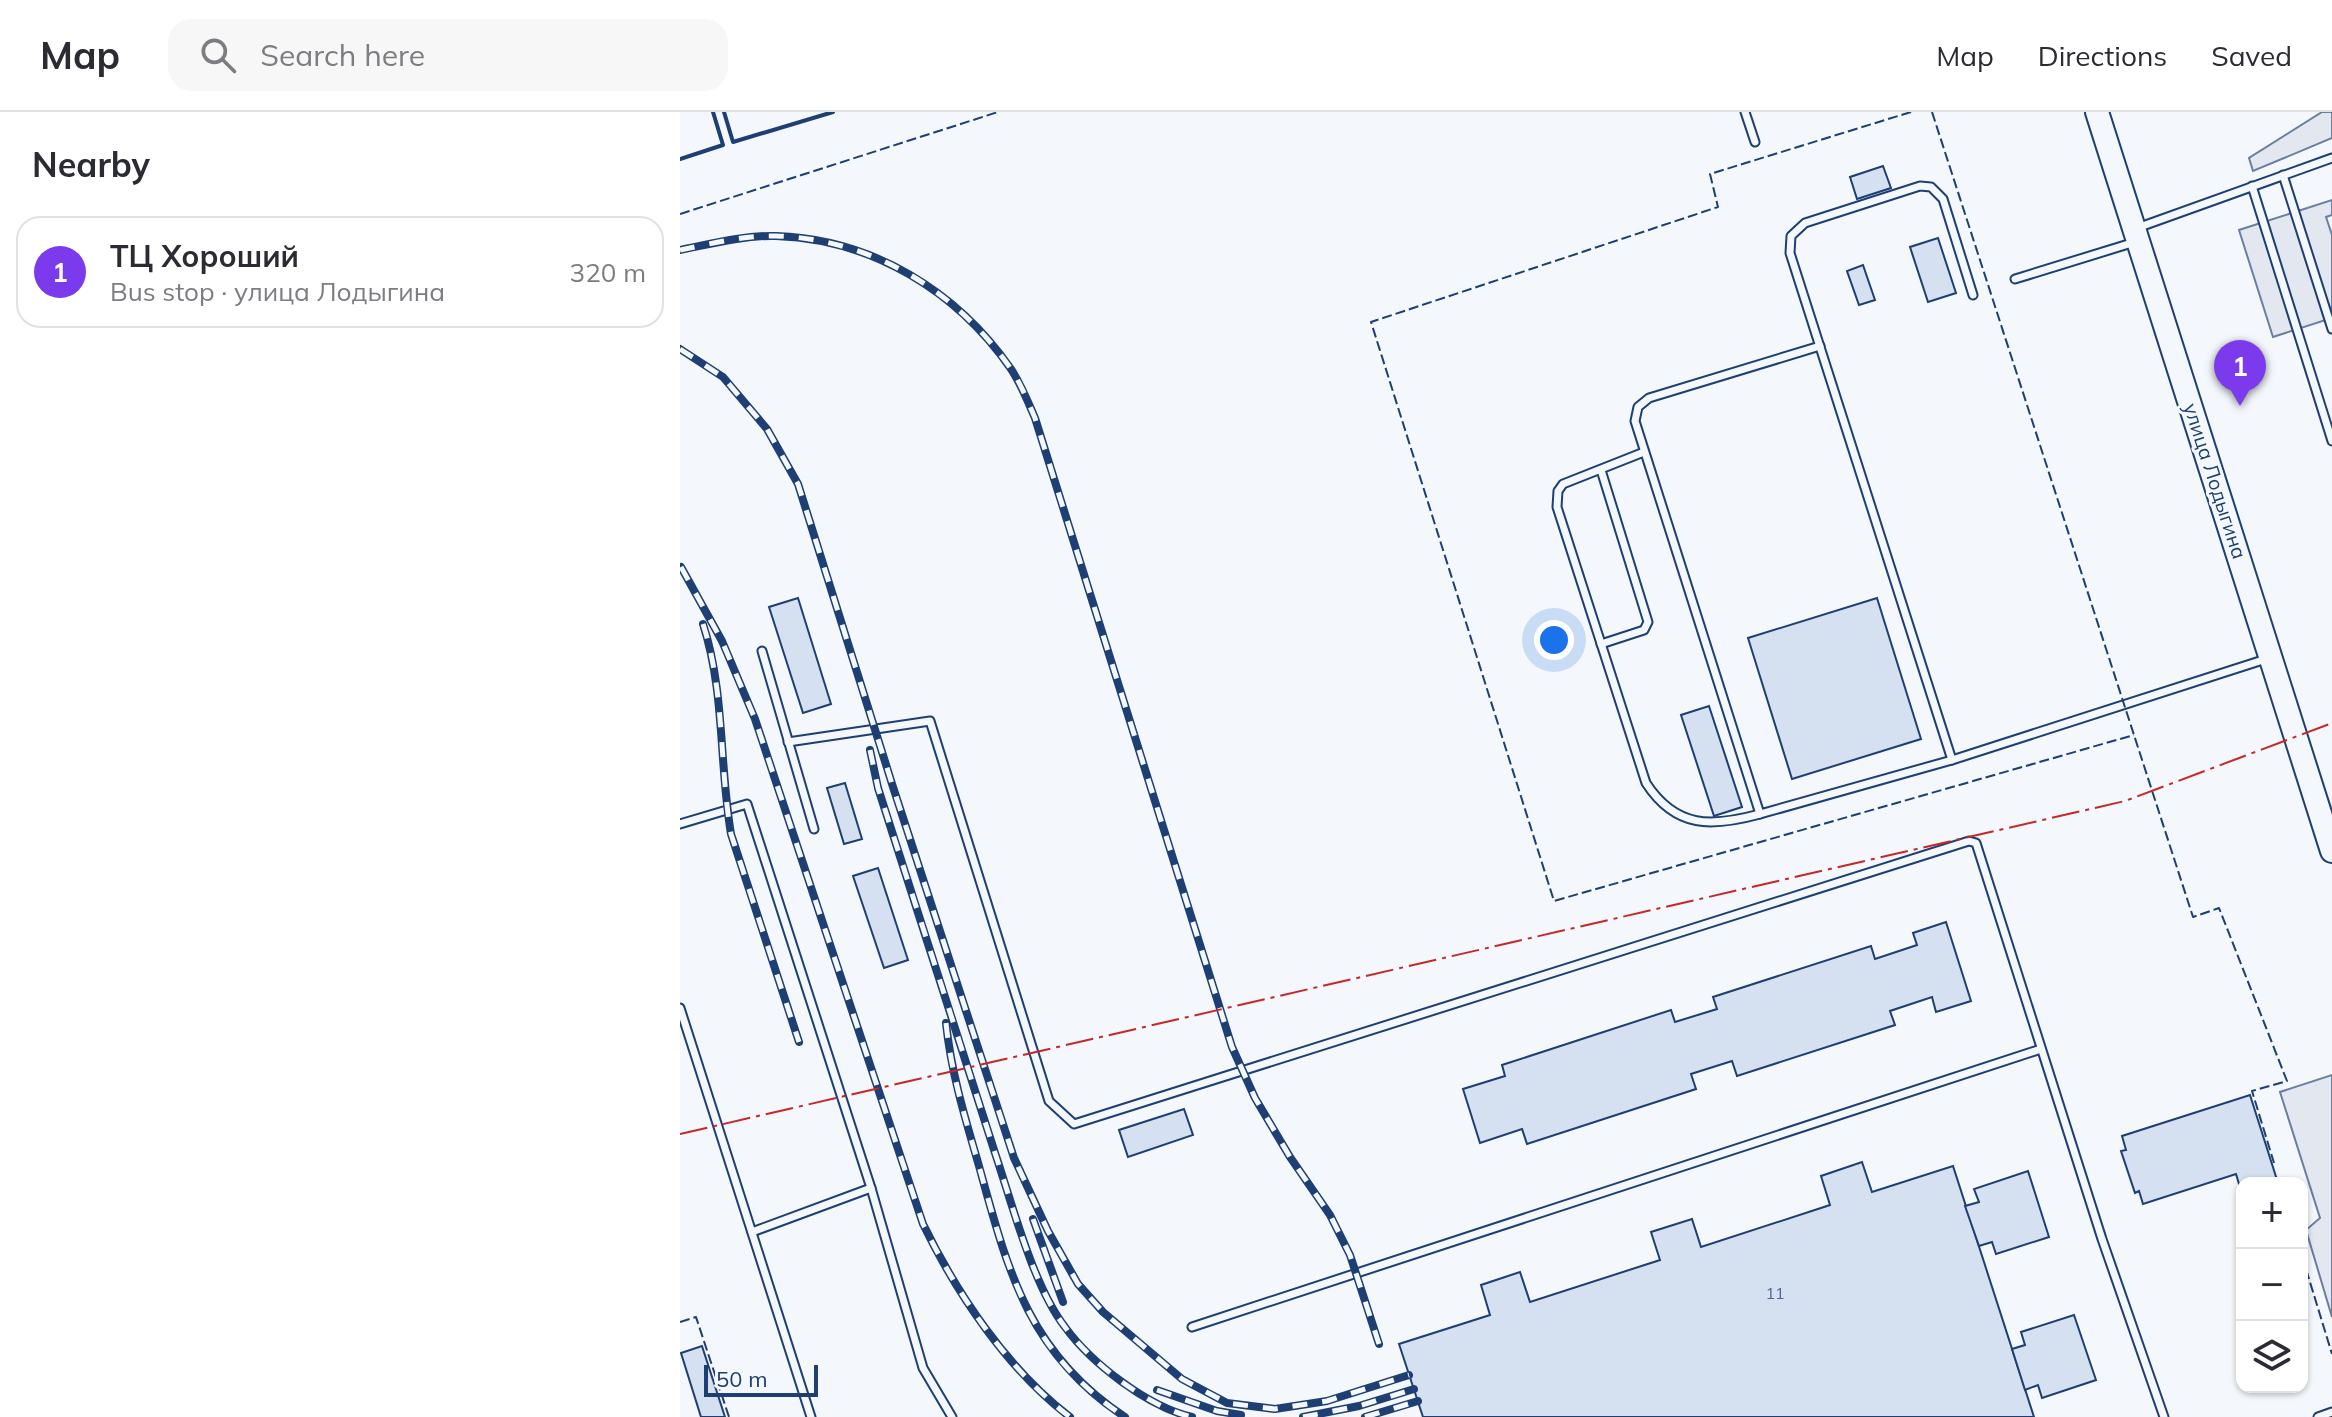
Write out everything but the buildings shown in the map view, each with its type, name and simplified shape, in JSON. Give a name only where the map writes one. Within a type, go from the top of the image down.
[{"type":"main road","name":"улица Лодыгина","points":[[2097,112],[2332,851]]},
{"type":"lane","points":[[1745,112],[1755,142]]},
{"type":"lane","points":[[2015,279],[2137,235],[2200,205],[2332,158]]},
{"type":"lane","points":[[2283,175],[2332,329]]},
{"type":"lane","points":[[1952,760],[1790,253],[1791,236],[1805,223],[1920,186],[1931,187],[1943,199],[1973,295]]},
{"type":"lane","points":[[2252,186],[2332,441]]},
{"type":"lane","points":[[1760,814],[1635,421],[1638,407],[1649,398],[1820,346]]},
{"type":"lane","points":[[1644,452],[1563,484],[1558,491],[1557,507],[1646,783],[1657,800],[1679,816],[1708,824],[1760,814],[1952,760],[2272,658]]},
{"type":"lane","points":[[1601,470],[1648,622],[1644,630],[1601,644]]},
{"type":"lane","points":[[762,651],[814,829]]},
{"type":"lane","points":[[788,742],[930,721],[1049,1101],[1074,1124],[1969,841],[1976,843],[2164,1417]]},
{"type":"lane","points":[[680,824],[747,804],[871,1188],[923,1368],[952,1417]]},
{"type":"lane","points":[[680,1008],[811,1417]]},
{"type":"lane","points":[[1192,1327],[2041,1049]]},
{"type":"lane","points":[[752,1232],[871,1188]]},
{"type":"lane","points":[[2318,1417],[2332,1412]]},
{"type":"shaded area","points":[[2322,112],[2332,112],[2332,138],[2253,171],[2249,158]]},
{"type":"shaded area","points":[[2332,200],[2332,215],[2326,217],[2332,235],[2332,318],[2273,337],[2239,230]]},
{"type":"shaded area","points":[[2332,1075],[2332,1317],[2308,1237],[2308,1228],[2320,1218],[2280,1092]]},
{"type":"railway","points":[[680,250],[764,236],[811,239],[846,247],[909,274],[938,293],[965,316],[1011,369],[1035,418],[1232,1047],[1255,1098],[1330,1215],[1350,1255],[1379,1344]]},
{"type":"railway","points":[[680,349],[723,377],[767,429],[798,484],[1014,1158],[1048,1231],[1078,1284],[1103,1312],[1182,1379],[1227,1403],[1275,1409],[1327,1401],[1409,1375]]},
{"type":"railway","points":[[681,567],[722,641],[755,719],[923,1224],[968,1303],[1005,1354],[1070,1417]]},
{"type":"railway","points":[[703,624],[715,676],[731,834],[799,1042]]},
{"type":"railway","points":[[870,750],[878,788],[1016,1219],[1043,1290],[1065,1327],[1105,1369],[1157,1404],[1192,1417]]},
{"type":"railway","points":[[946,1023],[959,1095],[1000,1241],[1026,1307],[1065,1366],[1125,1417]]},
{"type":"railway","points":[[1033,1219],[1063,1302]]},
{"type":"railway","points":[[1303,1417],[1359,1406],[1414,1389]]},
{"type":"railway","points":[[1157,1390],[1217,1411],[1241,1415]]},
{"type":"railway","points":[[1365,1417],[1418,1401]]},
{"type":"fence","points":[[680,214],[998,112]]},
{"type":"fence","points":[[1911,112],[1710,174],[1718,207],[1371,322],[1554,901],[2134,735]]},
{"type":"fence","points":[[1932,112],[2193,917],[2219,908],[2287,1081],[2252,1091],[2274,1163]]},
{"type":"fence","points":[[2308,1276],[2332,1354]]},
{"type":"fence","points":[[680,1322],[696,1317],[729,1417]]},
{"type":"wall","points":[[680,159],[723,145],[713,112]]},
{"type":"wall","points":[[724,112],[733,142],[833,112]]},
{"type":"power","points":[[680,1134],[2125,801],[2332,723]]},
{"type":"place","name":"ТЦ Хороший","points":[[2240,406]]}]
